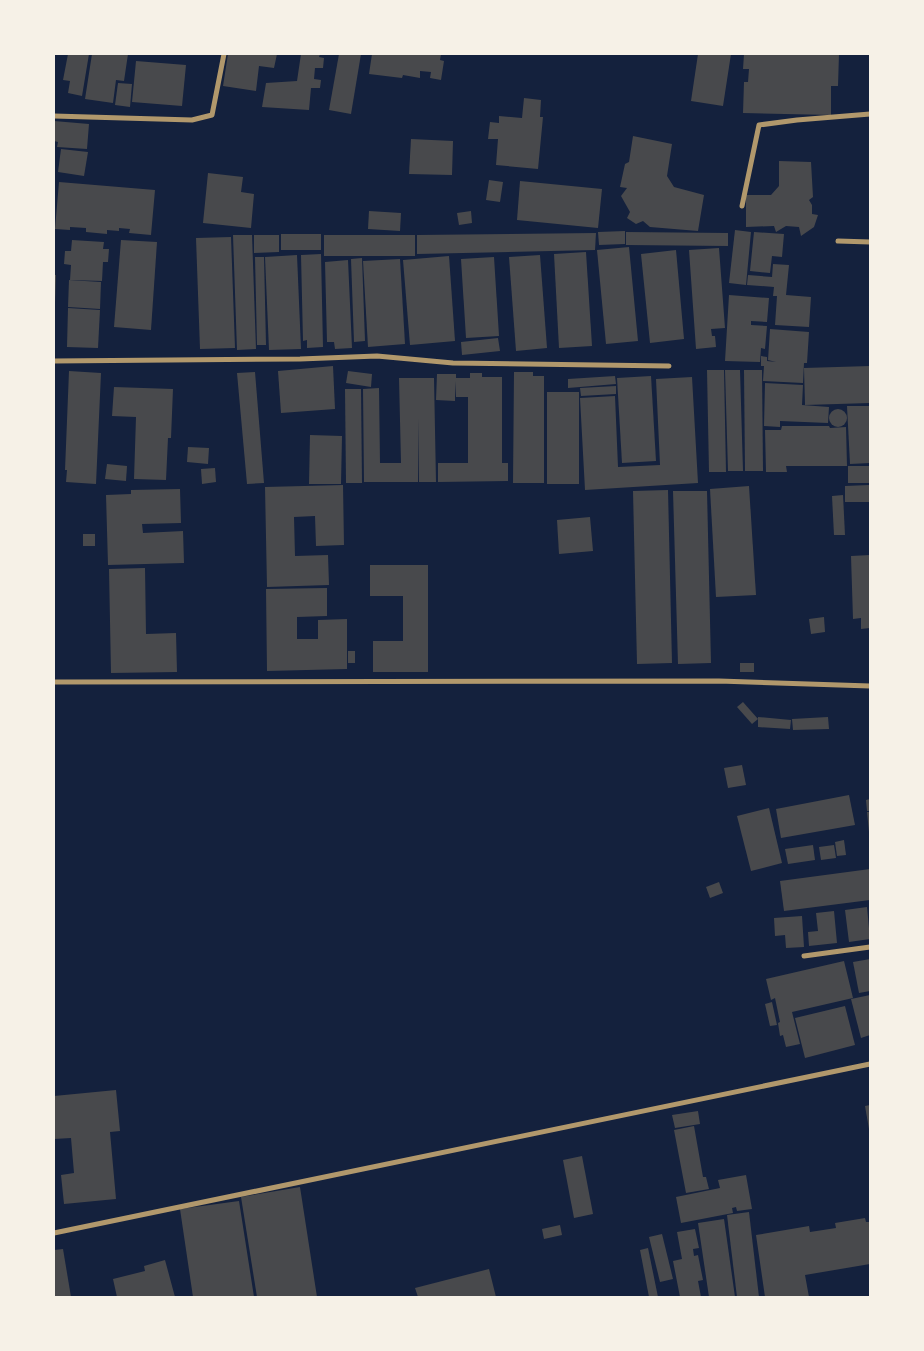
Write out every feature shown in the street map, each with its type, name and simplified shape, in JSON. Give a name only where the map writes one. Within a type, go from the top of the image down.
[{"type":"street","points":[[54,116],[192,120],[212,116],[224,54]]},
{"type":"street","points":[[742,206],[758,125],[870,114]]},
{"type":"street","points":[[838,242],[870,242]]},
{"type":"street","points":[[54,361],[300,359],[377,356],[453,363],[669,366]]},
{"type":"street","points":[[54,682],[719,681],[870,686]]},
{"type":"street","points":[[804,956],[870,947]]},
{"type":"street","points":[[54,1232],[870,1064]]},
{"type":"building","points":[[68,54],[89,54],[82,96],[68,93],[70,81],[63,80]]},
{"type":"building","points":[[92,54],[128,54],[124,81],[116,80],[113,103],[85,99]]},
{"type":"building","points":[[228,54],[277,54],[274,68],[259,66],[256,91],[223,86]]},
{"type":"building","points":[[301,54],[320,54],[319,57],[324,58],[323,68],[315,68],[314,79],[321,80],[320,88],[311,88],[309,110],[262,107],[266,83],[297,81]]},
{"type":"building","points":[[339,54],[361,54],[351,114],[329,110]]},
{"type":"building","points":[[372,54],[441,54],[440,60],[444,61],[441,80],[430,78],[431,72],[420,71],[420,78],[403,75],[402,78],[369,74]]},
{"type":"building","points":[[698,54],[731,54],[723,106],[691,101]]},
{"type":"building","points":[[744,54],[839,54],[838,86],[831,86],[831,115],[743,113],[744,82],[748,82],[749,69],[743,69]]},
{"type":"building","points":[[136,61],[186,65],[182,106],[132,102]]},
{"type":"building","points":[[118,83],[132,84],[130,107],[115,105]]},
{"type":"building","points":[[524,98],[541,100],[540,117],[543,117],[538,169],[496,165],[498,139],[488,139],[490,122],[499,123],[499,116],[522,118]]},
{"type":"building","points":[[54,121],[89,124],[87,149],[57,147],[58,142],[54,141]]},
{"type":"building","points":[[633,136],[672,144],[667,176],[674,187],[704,195],[698,231],[650,227],[643,221],[636,224],[627,218],[630,212],[621,196],[627,188],[620,187],[625,164],[629,162]]},
{"type":"building","points":[[411,139],[453,141],[452,175],[409,174]]},
{"type":"building","points":[[61,149],[88,152],[84,176],[58,172]]},
{"type":"building","points":[[779,161],[811,162],[813,197],[809,200],[812,205],[812,214],[818,215],[814,227],[801,236],[799,227],[786,226],[776,232],[774,226],[746,227],[746,195],[771,195],[779,186]]},
{"type":"building","points":[[208,173],[243,177],[241,192],[254,194],[251,228],[203,223]]},
{"type":"building","points":[[489,180],[503,182],[500,202],[486,200]]},
{"type":"building","points":[[520,181],[602,189],[598,228],[517,220]]},
{"type":"building","points":[[59,182],[155,190],[151,235],[129,233],[130,229],[119,228],[119,231],[107,230],[107,234],[86,232],[86,228],[70,227],[70,230],[55,229]]},
{"type":"building","points":[[369,211],[401,213],[400,231],[368,229]]},
{"type":"building","points":[[471,211],[472,223],[459,225],[457,213]]},
{"type":"building","points":[[735,230],[751,232],[746,285],[729,283]]},
{"type":"building","points":[[625,231],[625,244],[599,245],[598,232]]},
{"type":"building","points":[[626,232],[728,233],[728,246],[626,245]]},
{"type":"building","points":[[754,232],[784,234],[782,257],[772,256],[770,273],[750,271]]},
{"type":"building","points":[[596,233],[595,250],[417,254],[417,235]]},
{"type":"building","points":[[281,234],[321,234],[321,250],[281,250]]},
{"type":"building","points":[[233,235],[252,235],[256,349],[237,350]]},
{"type":"building","points":[[254,235],[279,235],[279,252],[254,253]]},
{"type":"building","points":[[324,235],[415,235],[415,256],[324,256]]},
{"type":"building","points":[[231,237],[235,348],[200,349],[196,238]]},
{"type":"building","points":[[72,240],[104,242],[103,249],[109,249],[108,262],[103,262],[102,281],[70,280],[71,265],[64,264],[65,251],[71,251]]},
{"type":"building","points":[[121,240],[157,242],[151,330],[114,327]]},
{"type":"building","points":[[629,247],[638,341],[606,344],[597,250]]},
{"type":"building","points":[[719,248],[725,328],[711,329],[712,336],[715,336],[716,347],[696,349],[689,250]]},
{"type":"building","points":[[676,250],[684,339],[650,343],[641,254]]},
{"type":"building","points":[[586,252],[592,346],[559,348],[554,254]]},
{"type":"building","points":[[321,254],[323,347],[307,348],[307,340],[303,341],[301,255]]},
{"type":"building","points":[[297,255],[301,349],[269,350],[265,257]]},
{"type":"building","points":[[540,255],[547,348],[516,351],[509,257]]},
{"type":"building","points":[[449,256],[455,341],[410,345],[403,260]]},
{"type":"building","points":[[255,257],[264,257],[266,345],[257,345]]},
{"type":"building","points":[[494,257],[499,336],[466,338],[461,259]]},
{"type":"building","points":[[362,258],[365,341],[354,342],[351,259]]},
{"type":"building","points":[[400,259],[405,344],[368,347],[363,261]]},
{"type":"building","points":[[348,260],[352,348],[335,349],[334,342],[327,342],[325,262]]},
{"type":"building","points":[[773,264],[789,265],[786,295],[811,297],[809,327],[775,325],[777,296],[773,296],[774,287],[747,285],[748,275],[772,277]]},
{"type":"building","points":[[54,275],[56,275],[55,303],[54,303]]},
{"type":"building","points":[[69,280],[101,282],[100,309],[68,307]]},
{"type":"building","points":[[729,295],[769,298],[767,322],[751,321],[751,325],[767,326],[765,349],[761,348],[760,362],[725,361]]},
{"type":"building","points":[[68,308],[100,310],[98,348],[67,347]]},
{"type":"building","points":[[770,329],[809,332],[807,363],[804,363],[803,383],[763,381],[764,366],[761,366],[761,356],[767,357],[767,361],[776,362],[768,360]]},
{"type":"building","points":[[498,338],[500,351],[462,355],[461,342]]},
{"type":"building","points":[[333,366],[335,409],[281,413],[278,371]]},
{"type":"building","points":[[870,366],[870,403],[805,405],[804,368]]},
{"type":"building","points":[[707,370],[724,370],[726,472],[709,472]]},
{"type":"building","points":[[725,370],[740,370],[743,471],[728,471]]},
{"type":"building","points":[[744,370],[762,370],[763,471],[745,471]]},
{"type":"building","points":[[69,371],[101,373],[96,484],[66,482]]},
{"type":"building","points":[[348,371],[372,374],[371,387],[346,383]]},
{"type":"building","points":[[255,372],[264,483],[247,484],[237,373]]},
{"type":"building","points":[[514,372],[533,372],[533,376],[544,376],[544,483],[513,483]]},
{"type":"building","points":[[470,373],[482,373],[482,377],[502,377],[502,463],[508,463],[508,481],[438,482],[438,463],[468,463],[468,397],[456,397],[455,381],[455,401],[436,400],[437,374],[456,374],[456,378],[470,378]]},
{"type":"building","points":[[615,376],[616,384],[568,388],[568,379]]},
{"type":"building","points":[[651,376],[656,461],[622,463],[617,378]]},
{"type":"building","points":[[692,377],[698,483],[585,490],[580,398],[615,396],[618,467],[660,465],[656,379]]},
{"type":"building","points":[[399,378],[434,378],[436,482],[419,482],[418,419],[418,482],[364,482],[363,389],[379,388],[380,463],[401,463]]},
{"type":"building","points":[[765,383],[803,385],[802,405],[829,407],[828,423],[780,421],[780,427],[764,426]]},
{"type":"building","points":[[616,386],[616,394],[581,396],[580,388]]},
{"type":"building","points":[[114,387],[173,389],[171,438],[168,438],[166,480],[134,479],[136,417],[112,416]]},
{"type":"building","points":[[345,389],[361,389],[362,483],[346,483]]},
{"type":"building","points":[[547,392],[579,392],[579,484],[547,484]]},
{"type":"building","points":[[847,406],[870,406],[870,463],[850,464]]},
{"type":"building","points":[[834,409],[842,409],[847,414],[845,425],[834,427],[829,422],[829,414]]},
{"type":"building","points":[[782,426],[846,427],[847,466],[786,466],[787,472],[766,472],[765,430],[781,430]]},
{"type":"building","points":[[310,435],[342,436],[341,484],[309,484]]},
{"type":"building","points":[[188,447],[209,448],[208,464],[187,462]]},
{"type":"building","points":[[107,464],[127,466],[126,481],[105,479]]},
{"type":"building","points":[[848,466],[870,466],[870,483],[848,483]]},
{"type":"building","points":[[215,468],[216,482],[202,484],[201,469]]},
{"type":"building","points":[[343,485],[344,545],[316,546],[315,516],[294,517],[295,556],[328,555],[329,585],[267,587],[265,487]]},
{"type":"building","points":[[869,485],[869,502],[845,502],[845,486]]},
{"type":"building","points":[[749,486],[756,595],[716,597],[710,489]]},
{"type":"building","points":[[180,489],[181,523],[142,524],[143,533],[183,531],[184,563],[108,565],[106,495],[131,494],[131,490]]},
{"type":"building","points":[[668,490],[672,663],[637,664],[633,491]]},
{"type":"building","points":[[673,491],[707,491],[711,663],[678,664]]},
{"type":"building","points":[[843,495],[845,535],[834,535],[832,496]]},
{"type":"building","points":[[590,517],[593,551],[559,554],[557,520]]},
{"type":"building","points":[[83,534],[95,534],[95,546],[83,546]]},
{"type":"building","points":[[870,555],[870,628],[861,629],[861,618],[853,619],[851,556]]},
{"type":"building","points":[[370,565],[428,565],[428,672],[373,672],[373,641],[403,641],[403,596],[370,596]]},
{"type":"building","points":[[145,568],[146,634],[176,633],[177,672],[111,673],[109,569]]},
{"type":"building","points":[[327,588],[327,616],[297,617],[297,639],[318,639],[318,620],[347,619],[347,669],[267,671],[266,589]]},
{"type":"building","points":[[824,617],[825,632],[811,634],[809,619]]},
{"type":"building","points":[[348,651],[355,651],[355,663],[348,663]]},
{"type":"building","points":[[740,663],[754,663],[754,672],[740,672]]},
{"type":"building","points":[[743,702],[758,719],[752,724],[737,707]]},
{"type":"building","points":[[758,717],[791,720],[790,729],[758,727]]},
{"type":"building","points":[[828,717],[829,729],[793,730],[792,719]]},
{"type":"building","points":[[742,765],[746,785],[728,788],[724,768]]},
{"type":"building","points":[[849,795],[855,825],[781,838],[776,809]]},
{"type":"building","points":[[870,799],[870,811],[867,811],[866,800]]},
{"type":"building","points":[[769,808],[782,863],[751,871],[737,816]]},
{"type":"building","points":[[867,812],[870,812],[870,832],[869,832]]},
{"type":"building","points":[[844,840],[846,855],[837,856],[835,842]]},
{"type":"building","points":[[813,845],[815,860],[788,864],[785,849]]},
{"type":"building","points":[[834,845],[836,858],[821,860],[819,847]]},
{"type":"building","points":[[870,869],[870,900],[784,911],[780,881]]},
{"type":"building","points":[[719,882],[723,893],[710,898],[706,887]]},
{"type":"building","points":[[867,907],[870,939],[849,942],[845,910]]},
{"type":"building","points":[[834,911],[837,943],[809,946],[808,932],[818,931],[816,913]]},
{"type":"building","points":[[802,916],[804,947],[786,948],[785,935],[775,936],[774,918]]},
{"type":"building","points":[[870,959],[870,991],[859,993],[853,962]]},
{"type":"building","points":[[844,961],[853,998],[792,1012],[800,1044],[786,1047],[783,1035],[780,1036],[778,1023],[780,1022],[775,998],[771,1000],[766,979]]},
{"type":"building","points":[[870,995],[870,1035],[861,1038],[851,999]]},
{"type":"building","points":[[772,1002],[777,1025],[770,1026],[765,1004]]},
{"type":"building","points":[[845,1006],[855,1045],[805,1058],[795,1018]]},
{"type":"building","points":[[116,1090],[120,1131],[110,1132],[116,1199],[64,1204],[61,1175],[74,1173],[71,1138],[54,1139],[54,1096]]},
{"type":"building","points":[[870,1105],[870,1129],[869,1129],[865,1106]]},
{"type":"building","points":[[698,1111],[700,1124],[675,1128],[672,1115]]},
{"type":"building","points":[[694,1126],[703,1177],[706,1177],[709,1189],[686,1193],[674,1130]]},
{"type":"building","points":[[582,1156],[593,1214],[574,1218],[563,1160]]},
{"type":"building","points":[[746,1175],[752,1209],[737,1211],[736,1207],[732,1208],[733,1213],[681,1223],[676,1197],[720,1188],[718,1180]]},
{"type":"building","points":[[300,1187],[317,1297],[257,1297],[241,1197]]},
{"type":"building","points":[[239,1201],[254,1297],[193,1297],[180,1209]]},
{"type":"building","points":[[749,1212],[759,1297],[737,1297],[727,1215]]},
{"type":"building","points":[[865,1218],[866,1222],[870,1222],[870,1264],[805,1275],[809,1297],[765,1297],[756,1235],[809,1226],[810,1232],[836,1228],[835,1223]]},
{"type":"building","points":[[724,1219],[735,1297],[709,1297],[698,1223]]},
{"type":"building","points":[[560,1225],[562,1235],[544,1239],[542,1229]]},
{"type":"building","points":[[695,1229],[699,1248],[693,1249],[694,1256],[698,1255],[703,1280],[698,1281],[701,1297],[680,1297],[673,1261],[682,1259],[677,1232]]},
{"type":"building","points":[[662,1234],[673,1279],[660,1282],[649,1237]]},
{"type":"building","points":[[648,1248],[658,1297],[649,1297],[640,1250]]},
{"type":"building","points":[[63,1249],[71,1297],[54,1297],[54,1250]]},
{"type":"building","points":[[165,1260],[175,1297],[117,1297],[113,1279],[145,1271],[144,1266]]},
{"type":"building","points":[[489,1269],[496,1297],[418,1297],[415,1288]]}]
